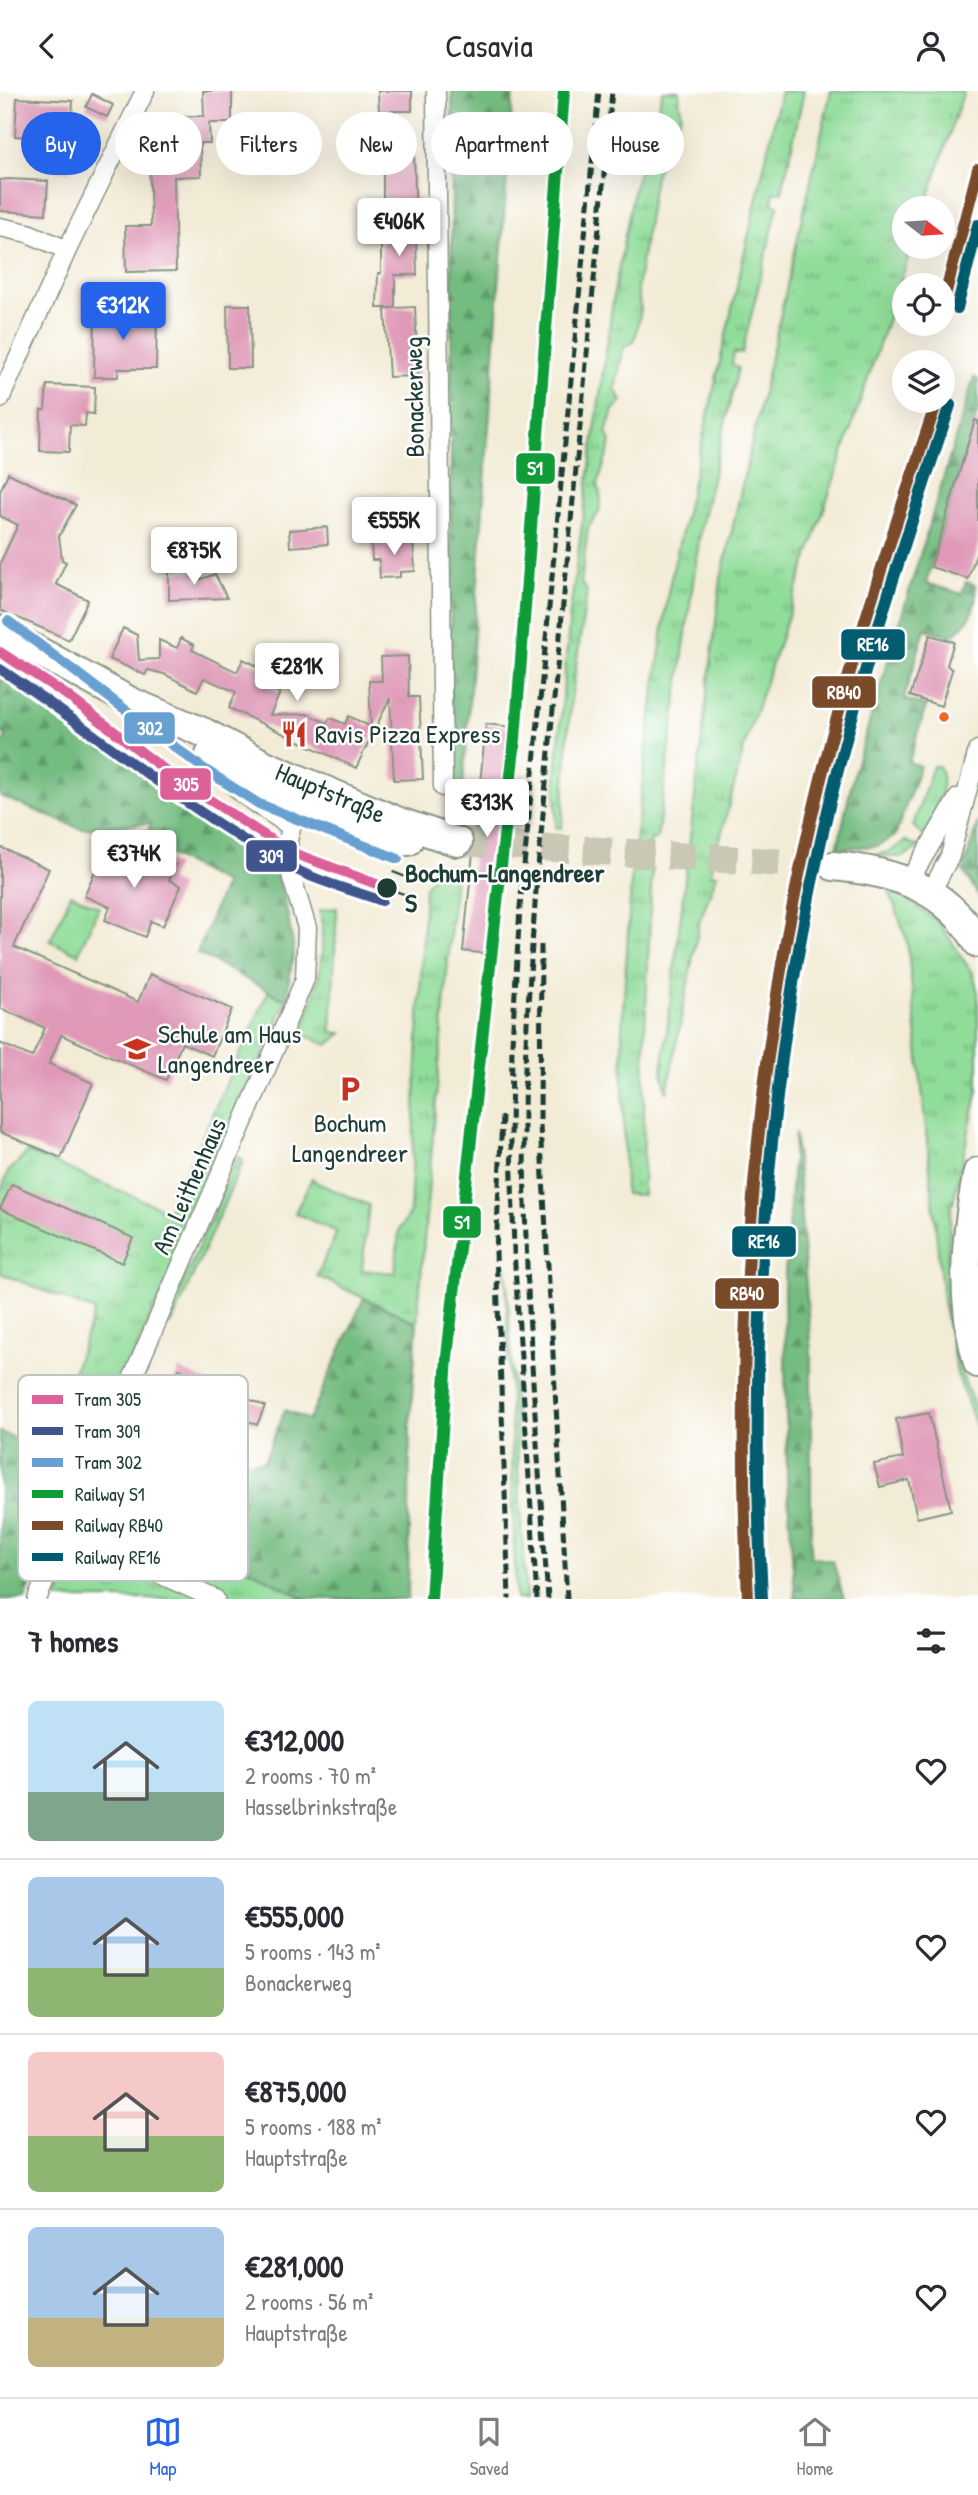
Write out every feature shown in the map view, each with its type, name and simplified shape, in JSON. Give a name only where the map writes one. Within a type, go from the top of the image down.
[{"type":"main road","name":"Hauptstraße","points":[[0,630],[148,710],[205,733],[297,805]]},
{"type":"main road","name":"Hauptstraße","points":[[0,652],[64,678],[103,687]]},
{"type":"main road","name":"Hauptstraße","points":[[148,710],[204,752],[297,805]]},
{"type":"main road","points":[[834,866],[857,868],[920,886],[952,909],[978,943]]},
{"type":"main road","points":[[978,1172],[964,1253],[967,1313],[978,1363]]},
{"type":"street","points":[[0,399],[66,250],[145,91]]},
{"type":"street","name":"Bonackerweg","points":[[436,91],[443,787]]},
{"type":"street","points":[[0,227],[28,233],[66,250]]},
{"type":"street","points":[[920,886],[950,856],[978,750]]},
{"type":"street","name":"Am Leithenhaus","points":[[134,1375],[305,979],[307,928],[292,878],[288,840],[297,805]]},
{"type":"street","name":"Am Leithenhaus","points":[[37,1599],[45,1581]]},
{"type":"street","points":[[175,1581],[215,1599]]},
{"type":"green space","points":[[452,91],[513,91],[511,112],[452,112]]},
{"type":"green space","points":[[663,91],[679,91],[681,112],[657,112]]},
{"type":"green space","points":[[781,91],[804,91],[782,192],[774,192],[772,202],[778,206],[742,353],[734,353],[732,364],[738,368],[701,526],[657,839],[651,839],[648,868],[652,869],[645,1031],[643,1195],[625,1194],[622,1029],[632,867],[668,592]]},
{"type":"green space","points":[[831,91],[964,91],[929,196],[892,196],[892,259],[908,259],[903,273],[892,273],[892,307],[745,744],[719,843],[713,843],[711,874],[717,874],[700,920],[667,1093],[662,1072],[721,579]]},
{"type":"green space","points":[[452,175],[507,175],[463,788],[450,787]]},
{"type":"green space","points":[[638,175],[655,175],[637,289],[641,310],[634,342],[624,347],[615,389],[622,401],[613,410],[606,433],[611,442],[598,484],[601,499],[599,512],[588,528],[581,583],[587,591],[570,707],[562,828],[556,828],[556,775],[570,612],[614,293]]},
{"type":"green space","points":[[974,377],[978,379],[978,410],[926,583],[962,594],[966,582],[975,585],[975,601],[971,615],[951,636],[925,629],[904,699],[926,706],[909,762],[920,766],[895,836],[877,846],[837,849],[854,773]]},
{"type":"green space","points":[[15,679],[48,703],[61,707],[159,782],[268,851],[285,901],[294,950],[286,1000],[197,953],[225,883],[144,841],[151,823],[81,829],[0,796],[0,750],[6,735],[0,732],[0,680]]},
{"type":"green space","points":[[933,766],[939,766],[942,774],[941,792],[925,838],[913,826]]},
{"type":"green space","points":[[978,822],[978,895],[963,870]]},
{"type":"green space","points":[[905,841],[919,847],[903,857],[872,856],[891,851]]},
{"type":"green space","points":[[442,865],[456,867],[417,1323],[317,1276],[337,1232],[295,1213],[312,1178],[317,1183],[369,1205],[362,1270],[395,1273],[399,1230],[410,1212],[425,886]]},
{"type":"green space","points":[[888,888],[938,921],[974,976],[978,993],[978,1090],[951,1211],[946,1276],[950,1325],[961,1372],[978,1416],[978,1431],[957,1374],[943,1301],[907,940]]},
{"type":"green space","points":[[71,894],[99,907],[78,954],[50,941]]},
{"type":"green space","points":[[337,908],[331,1032],[342,1033],[328,1045],[302,1034],[322,958],[320,910]]},
{"type":"green space","points":[[268,992],[286,1000],[194,1223],[124,1375],[72,1375],[95,1311],[0,1273],[0,1193],[8,1172],[28,1152],[168,1211]]},
{"type":"green space","points":[[795,1133],[811,1355],[811,1557],[833,1561],[844,1599],[795,1599],[787,1478],[784,1288]]},
{"type":"green space","points":[[238,1156],[243,1161],[172,1323],[165,1324]]},
{"type":"green space","points":[[506,1267],[526,1599],[516,1599]]},
{"type":"green space","points":[[364,1298],[417,1323],[410,1426],[408,1599],[305,1599],[248,1569],[248,1462],[264,1461],[285,1410],[309,1420]]},
{"type":"green space","points":[[0,1432],[18,1439],[18,1581],[33,1581],[25,1599],[0,1599]]},
{"type":"green space","points":[[248,1569],[305,1599],[57,1599],[65,1581],[248,1581]]},
{"type":"building","points":[[203,91],[232,91],[232,112],[216,112],[216,123],[209,123],[210,143],[202,143]]},
{"type":"building","points":[[378,91],[412,91],[412,111],[379,111]]},
{"type":"building","points":[[92,94],[113,105],[107,117],[86,107]]},
{"type":"building","points":[[17,98],[73,101],[72,112],[21,112],[21,137],[15,136]]},
{"type":"building","points":[[150,175],[201,175],[174,177],[176,271],[126,272],[125,226],[151,226]]},
{"type":"building","points":[[383,175],[415,175],[417,275],[395,275],[395,308],[415,307],[418,376],[389,377],[385,309],[393,308],[377,308]]},
{"type":"building","points":[[0,180],[48,181],[46,214],[0,211]]},
{"type":"building","points":[[227,305],[250,305],[251,368],[228,368]]},
{"type":"building","points":[[95,307],[118,307],[118,315],[157,316],[156,369],[118,369],[118,377],[94,377]]},
{"type":"building","points":[[47,385],[95,387],[94,414],[86,413],[85,426],[70,425],[69,452],[40,451],[41,410],[45,410]]},
{"type":"building","points":[[975,420],[978,421],[978,548],[968,579],[931,567]]},
{"type":"building","points":[[8,473],[76,505],[59,536],[62,560],[66,562],[56,584],[88,600],[69,640],[0,610],[0,563],[18,525],[0,516],[0,491]]},
{"type":"building","points":[[327,527],[328,544],[290,547],[289,530]]},
{"type":"building","points":[[413,540],[415,571],[400,572],[400,577],[380,578],[379,560],[372,560],[371,542]]},
{"type":"building","points":[[169,572],[196,572],[196,581],[215,574],[227,598],[169,600]]},
{"type":"building","points":[[123,628],[137,635],[139,660],[159,659],[159,640],[177,648],[181,638],[194,645],[192,650],[237,672],[243,659],[262,668],[258,677],[268,681],[266,685],[280,693],[270,715],[307,714],[327,723],[330,718],[345,724],[349,716],[371,727],[369,681],[382,681],[381,657],[408,656],[409,697],[419,697],[423,779],[394,780],[390,698],[356,768],[229,708],[236,692],[204,678],[197,691],[164,674],[148,670],[145,675],[109,659]]},
{"type":"building","points":[[930,635],[954,642],[947,665],[952,670],[941,706],[910,696]]},
{"type":"building","points":[[486,724],[511,727],[488,954],[463,951]]},
{"type":"building","name":"Schule am Haus Langendreer","points":[[0,847],[49,869],[14,947],[138,1002],[150,974],[232,1009],[212,1056],[182,1043],[166,1080],[61,1035],[49,1064],[93,1083],[61,1158],[0,1132],[0,1043],[32,1057],[45,1028],[0,1008]]},
{"type":"building","points":[[136,848],[176,865],[169,880],[181,886],[163,926],[151,921],[145,937],[105,920],[110,907],[84,896],[105,849],[131,860]]},
{"type":"building","points":[[12,1184],[133,1238],[122,1263],[0,1209]]},
{"type":"building","points":[[179,1369],[193,1375],[176,1375]]},
{"type":"building","points":[[248,1399],[265,1406],[257,1425],[248,1421]]},
{"type":"building","points":[[929,1413],[951,1510],[917,1518],[909,1480],[880,1487],[874,1464],[903,1458],[896,1419]]},
{"type":"tunnel","points":[[458,842],[833,866]]},
{"type":"tram line","name":"302","points":[[8,621],[204,769],[259,804],[398,859]]},
{"type":"tram line","name":"305","points":[[0,652],[65,694],[173,776],[270,839],[296,854],[387,888]]},
{"type":"tram line","name":"309","points":[[0,669],[249,843],[310,876],[382,901]]},
{"type":"tram line","points":[[393,872],[416,881]]},
{"type":"tram line","points":[[387,888],[412,897]]},
{"type":"railway","points":[[537,1599],[514,1251],[512,1043],[520,907],[599,91]]},
{"type":"railway","points":[[548,1599],[529,1304],[525,1064],[537,877],[612,91]]},
{"type":"railway","points":[[541,945],[540,1125],[567,1599]]},
{"type":"railway","points":[[502,1116],[496,1252],[509,1599]]},
{"type":"rail line","name":"S1","points":[[431,1599],[447,1357],[515,739],[564,91]]},
{"type":"rail line","name":"RB40","points":[[951,273],[978,169]]},
{"type":"rail line","name":"RE16","points":[[957,308],[978,225]]},
{"type":"rail line","name":"RB40","points":[[748,1599],[744,1504],[746,1313],[751,1219],[771,1030],[787,936],[819,786],[849,675],[933,413]]},
{"type":"rail line","name":"RE16","points":[[762,1598],[758,1503],[760,1314],[765,1220],[785,1032],[820,845],[847,734],[896,569],[947,413]]},
{"type":"place","name":"Ravis Pizza Express","points":[[294,734]]},
{"type":"place","name":"Bochum-Langendreer S","points":[[387,888]]},
{"type":"place","name":"Schule am Haus Langendreer","points":[[137,1049]]},
{"type":"place","name":"Bochum Langendreer","points":[[350,1089]]}]
